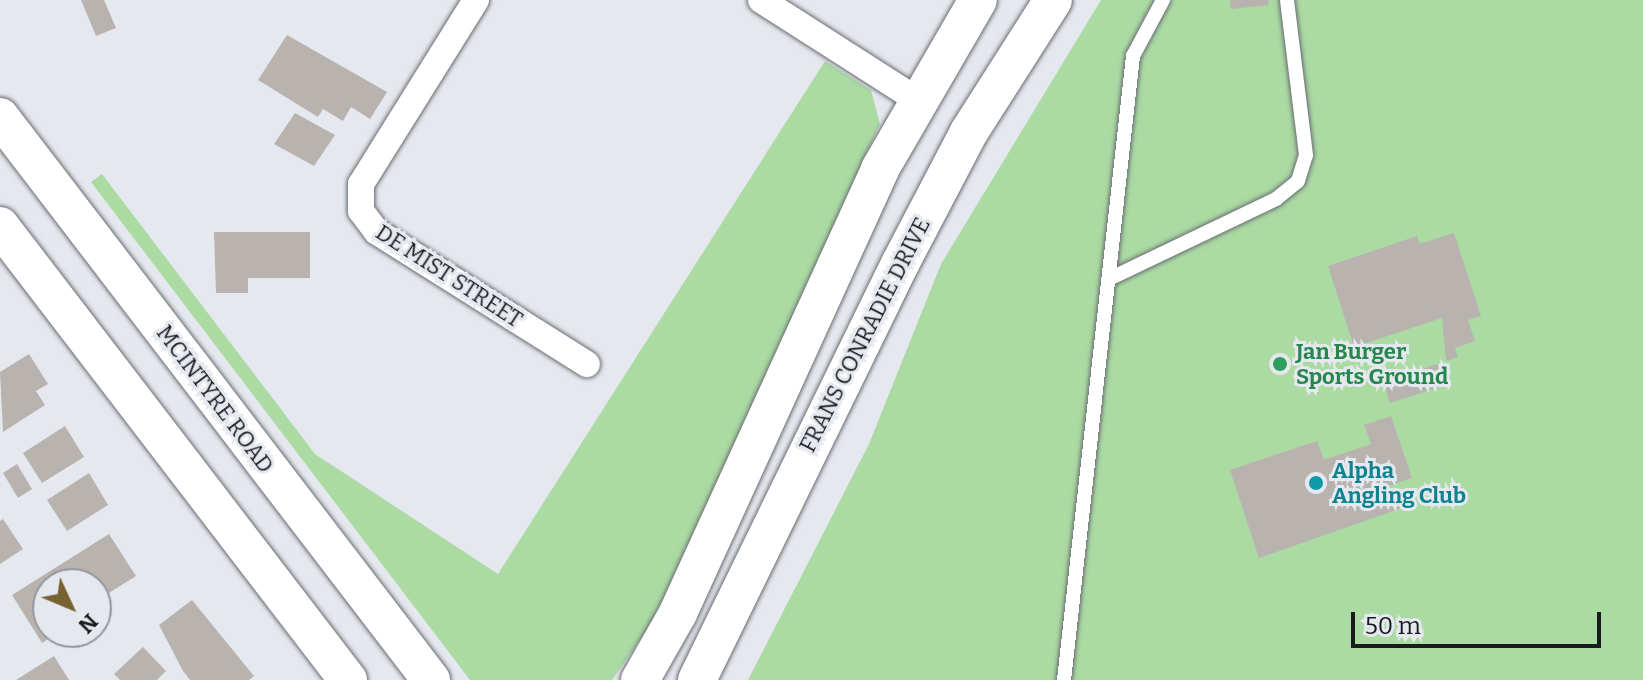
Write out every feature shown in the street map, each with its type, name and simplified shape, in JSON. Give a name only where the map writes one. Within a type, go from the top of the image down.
[{"type":"main road","points":[[640,680],[678,613],[916,99],[978,0]]},
{"type":"main road","name":"FRANS CONRADIE DRIVE","points":[[697,680],[901,262],[969,132],[1053,0]]},
{"type":"main road","name":"MCINTYRE ROAD","points":[[9,129],[431,680]]},
{"type":"main road","points":[[0,226],[348,680]]},
{"type":"street","name":"DE MIST STREET","points":[[476,0],[361,184],[361,211],[377,232],[587,364]]},
{"type":"street","points":[[761,0],[916,99]]},
{"type":"lane","points":[[1064,680],[1133,56],[1163,0]]},
{"type":"lane","points":[[1109,279],[1276,199],[1298,181],[1306,155],[1287,0]]},
{"type":"green space","name":"Jan Burger Sports Ground","points":[[1101,0],[1643,0],[1643,680],[748,680],[869,444],[941,264]]},
{"type":"green space","points":[[825,61],[871,90],[880,124],[654,619],[612,680],[470,680],[91,182],[102,174],[315,454],[498,574]]},
{"type":"building","points":[[81,0],[104,0],[116,28],[96,36]]},
{"type":"building","points":[[1230,0],[1268,0],[1269,5],[1231,9]]},
{"type":"building","points":[[287,35],[387,92],[370,119],[351,107],[343,121],[323,109],[318,117],[258,80]]},
{"type":"building","points":[[295,113],[335,135],[314,166],[274,144]]},
{"type":"building","points":[[214,232],[310,232],[310,278],[248,278],[248,293],[216,293]]},
{"type":"building","points":[[1454,233],[1481,316],[1468,320],[1475,341],[1455,348],[1458,357],[1446,361],[1442,318],[1354,347],[1328,266],[1417,236],[1420,244]]},
{"type":"building","points":[[29,354],[48,384],[36,391],[45,405],[3,432],[0,372]]},
{"type":"building","points":[[1437,364],[1445,385],[1390,403],[1383,382]]},
{"type":"building","name":"Alpha Angling Club","points":[[1391,416],[1412,478],[1385,487],[1388,496],[1410,488],[1416,503],[1259,558],[1230,470],[1317,441],[1324,460],[1371,444],[1364,425]]},
{"type":"building","points":[[65,426],[84,457],[42,483],[23,453]]},
{"type":"building","points":[[17,464],[32,489],[18,498],[3,473]]},
{"type":"building","points":[[89,473],[108,505],[67,531],[47,500]]},
{"type":"building","points":[[3,519],[23,549],[0,564],[0,521]]},
{"type":"building","points":[[109,534],[136,576],[112,591],[112,568],[55,568]]},
{"type":"building","points":[[32,582],[32,627],[12,595]]},
{"type":"building","points":[[192,600],[254,676],[249,680],[190,680],[183,671],[159,625]]},
{"type":"building","points":[[143,647],[166,671],[157,680],[120,680],[114,674]]},
{"type":"building","points":[[54,656],[69,680],[16,680]]},
{"type":"place","name":"Jan Burger Sports Ground","points":[[1280,364]]},
{"type":"place","name":"Alpha Angling Club","points":[[1316,483]]}]
